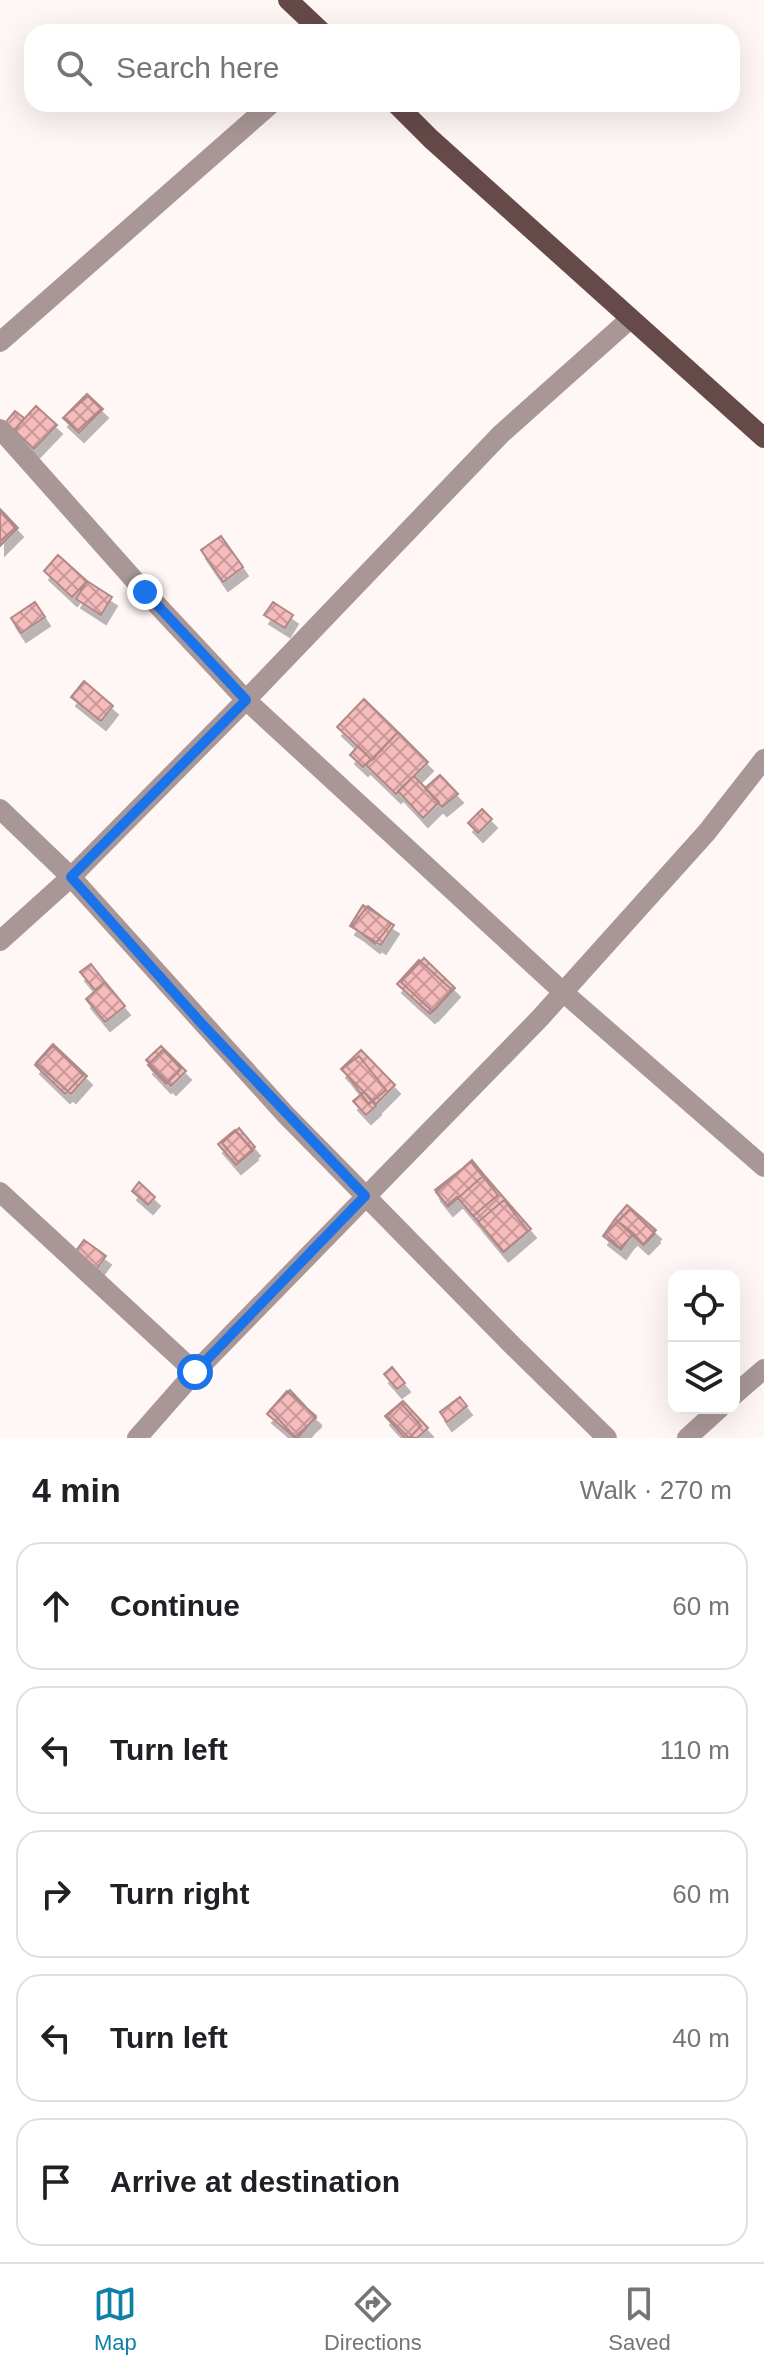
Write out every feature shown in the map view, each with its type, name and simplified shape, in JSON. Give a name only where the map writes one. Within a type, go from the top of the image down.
[{"type":"main road","points":[[294,2],[315,24]]},
{"type":"main road","points":[[404,112],[764,438]]},
{"type":"street","points":[[0,342],[262,112]]},
{"type":"street","points":[[0,941],[71,877],[246,700],[501,434],[630,319]]},
{"type":"street","points":[[0,429],[246,700],[563,992],[764,1167]]},
{"type":"street","points":[[137,1438],[195,1372],[563,992],[707,832],[764,759]]},
{"type":"street","points":[[0,809],[71,877],[202,1024],[365,1196],[607,1438]]},
{"type":"street","points":[[0,1192],[195,1372]]},
{"type":"street","points":[[740,1390],[764,1369]]},
{"type":"street","points":[[687,1438],[713,1414]]},
{"type":"building","points":[[87,394],[103,409],[79,433],[63,418]]},
{"type":"building","points":[[88,396],[101,409],[77,431],[64,417]]},
{"type":"building","points":[[36,406],[57,425],[34,449],[14,430]]},
{"type":"building","points":[[15,411],[24,418],[15,431],[5,423]]},
{"type":"building","points":[[0,509],[18,528],[0,546]]},
{"type":"building","points":[[0,510],[15,528],[0,541]]},
{"type":"building","points":[[221,536],[243,567],[223,582],[201,550]]},
{"type":"building","points":[[58,555],[87,581],[72,597],[44,571]]},
{"type":"building","points":[[87,581],[112,597],[101,615],[76,599]]},
{"type":"building","points":[[35,602],[45,617],[21,633],[11,618]]},
{"type":"building","points":[[273,602],[293,615],[285,628],[264,615]]},
{"type":"building","points":[[84,681],[113,706],[101,721],[71,697]]},
{"type":"building","points":[[364,699],[398,732],[372,760],[337,727]]},
{"type":"building","points":[[398,732],[428,762],[396,794],[366,765]]},
{"type":"building","points":[[358,746],[371,759],[363,767],[350,755]]},
{"type":"building","points":[[440,775],[458,794],[442,807],[425,788]]},
{"type":"building","points":[[414,776],[439,802],[423,818],[398,791]]},
{"type":"building","points":[[482,809],[492,819],[478,833],[468,823]]},
{"type":"building","points":[[363,905],[394,925],[381,945],[350,926]]},
{"type":"building","points":[[368,906],[391,924],[375,944],[352,926]]},
{"type":"building","points":[[424,958],[455,988],[433,1012],[401,982]]},
{"type":"building","points":[[419,960],[452,990],[430,1014],[397,984]]},
{"type":"building","points":[[91,964],[105,982],[95,990],[80,972]]},
{"type":"building","points":[[105,982],[125,1006],[105,1022],[86,999]]},
{"type":"building","points":[[53,1044],[87,1076],[71,1094],[36,1063]]},
{"type":"building","points":[[53,1046],[83,1075],[65,1094],[35,1065]]},
{"type":"building","points":[[161,1046],[186,1071],[171,1086],[146,1060]]},
{"type":"building","points":[[163,1050],[181,1069],[166,1084],[148,1065]]},
{"type":"building","points":[[361,1050],[395,1085],[376,1104],[341,1069]]},
{"type":"building","points":[[359,1056],[386,1090],[369,1104],[342,1069]]},
{"type":"building","points":[[364,1092],[376,1106],[366,1115],[353,1101]]},
{"type":"building","points":[[239,1128],[255,1147],[238,1162],[222,1143]]},
{"type":"building","points":[[235,1130],[253,1151],[236,1165],[218,1144]]},
{"type":"building","points":[[472,1160],[484,1175],[448,1207],[436,1192]]},
{"type":"building","points":[[471,1162],[498,1195],[473,1216],[457,1197],[447,1205],[435,1190]]},
{"type":"building","points":[[484,1175],[531,1229],[504,1252],[458,1198]]},
{"type":"building","points":[[139,1182],[155,1197],[148,1205],[132,1191]]},
{"type":"building","points":[[504,1200],[528,1231],[503,1252],[478,1222]]},
{"type":"building","points":[[627,1205],[656,1230],[643,1245],[615,1219]]},
{"type":"building","points":[[630,1209],[655,1234],[644,1245],[634,1234],[620,1248],[605,1234]]},
{"type":"building","points":[[615,1219],[633,1233],[621,1250],[603,1236]]},
{"type":"building","points":[[84,1240],[106,1256],[92,1275],[70,1259]]},
{"type":"building","points":[[392,1367],[405,1383],[397,1389],[384,1374]]},
{"type":"building","points":[[290,1390],[316,1418],[295,1437],[270,1410]]},
{"type":"building","points":[[287,1391],[316,1416],[298,1438],[267,1414]]},
{"type":"building","points":[[460,1397],[467,1406],[447,1422],[440,1412]]},
{"type":"building","points":[[403,1401],[428,1428],[417,1438],[405,1438],[385,1416]]},
{"type":"building","points":[[401,1403],[421,1426],[409,1438],[387,1416]]},
{"type":"route","points":[[145,592],[246,700],[71,877],[202,1024],[365,1196],[195,1372]]}]
